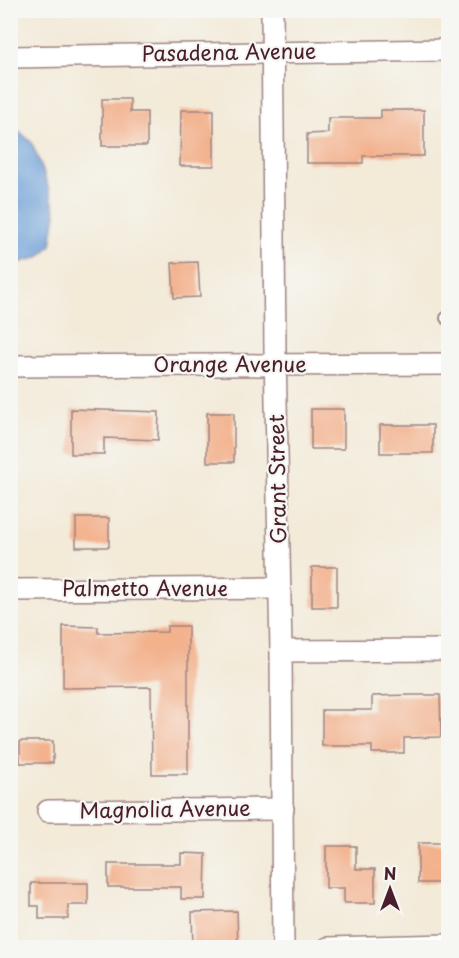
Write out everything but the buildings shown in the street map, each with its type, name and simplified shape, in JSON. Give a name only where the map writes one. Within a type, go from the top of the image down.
[{"type":"street","name":"Grant Street","points":[[272,10],[284,948]]},
{"type":"street","name":"Pasadena Avenue","points":[[10,57],[448,50]]},
{"type":"street","name":"Orange Avenue","points":[[10,366],[448,364]]},
{"type":"street","name":"Palmetto Avenue","points":[[10,590],[280,588]]},
{"type":"street","points":[[282,651],[448,650]]},
{"type":"street","name":"Magnolia Avenue","points":[[48,812],[283,809]]},
{"type":"street","points":[[328,948],[448,945]]},
{"type":"water","points":[[19,131],[31,142],[56,213],[51,245],[39,257],[11,265],[11,133]]}]
